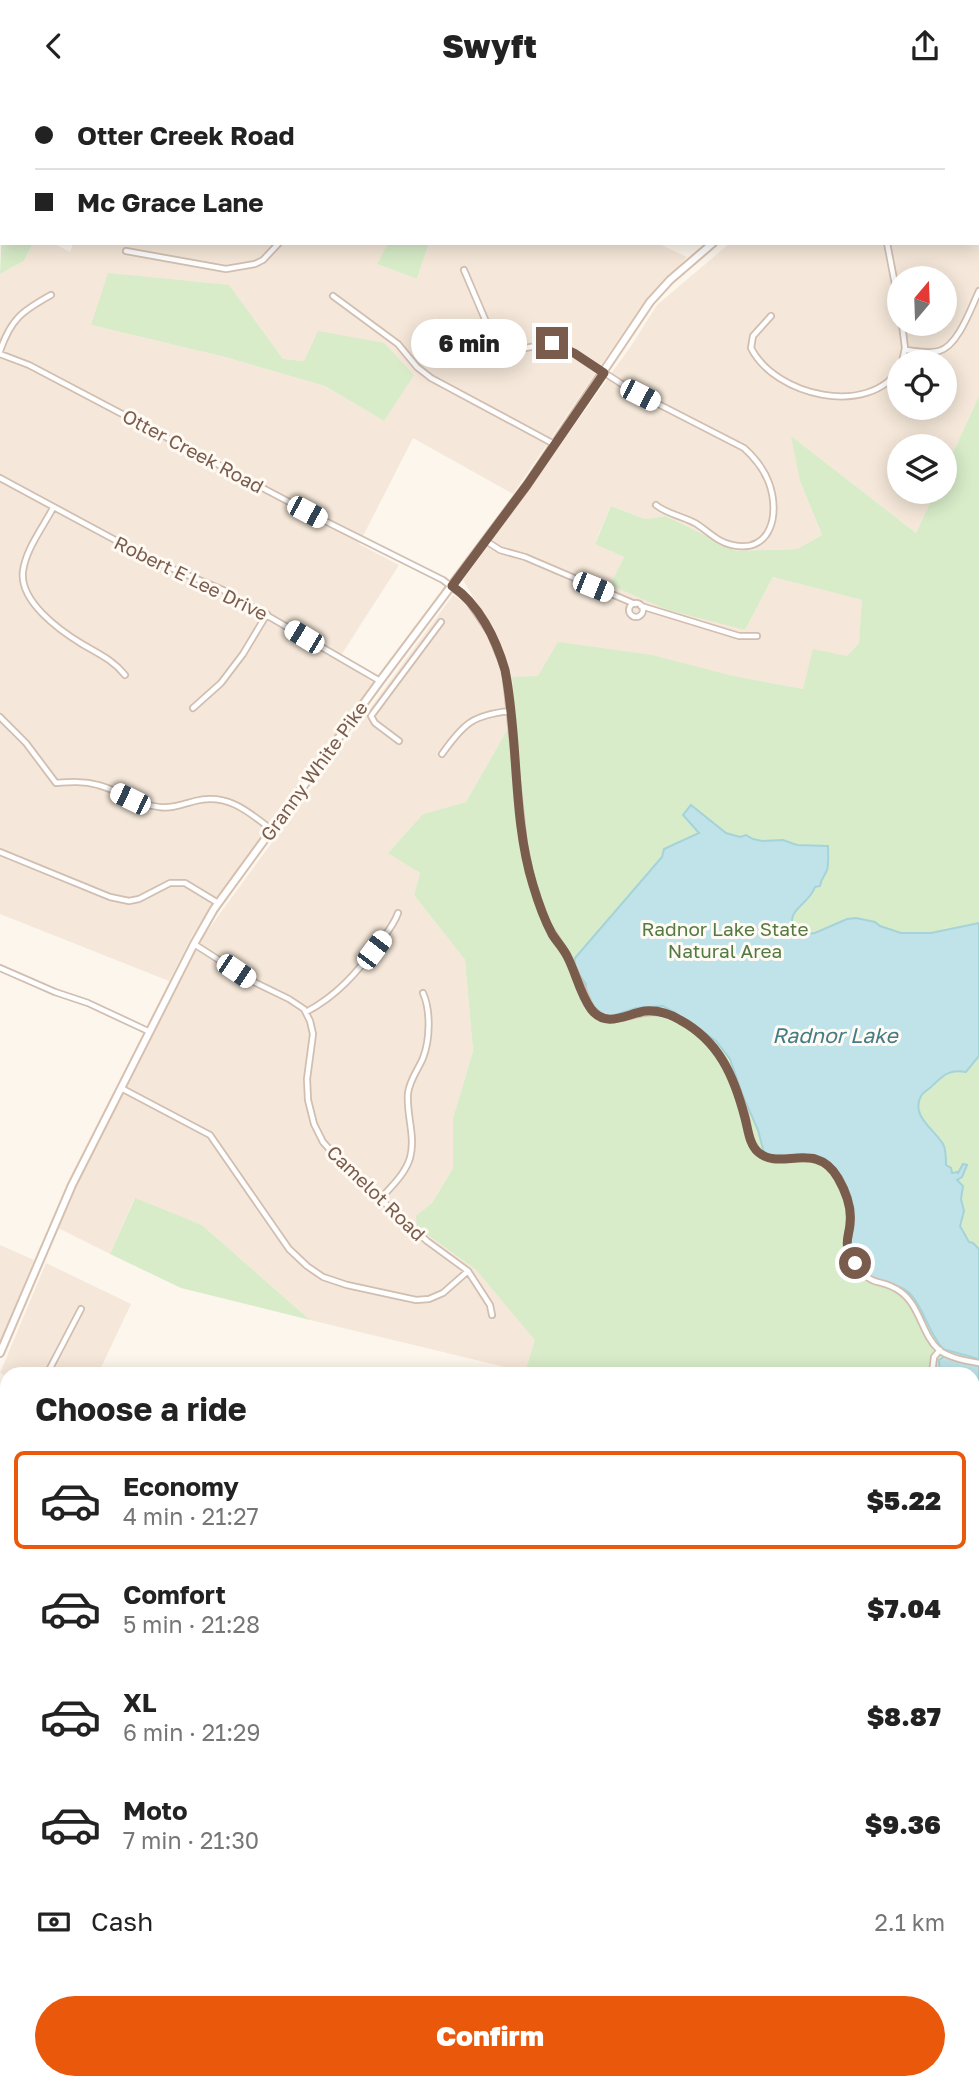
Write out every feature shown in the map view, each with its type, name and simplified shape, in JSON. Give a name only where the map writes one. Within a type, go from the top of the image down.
[{"type":"main road","name":"Granny White Pike","points":[[1,1348],[58,1213],[194,944],[218,903],[486,541],[555,445],[655,296],[711,245]]},
{"type":"street","points":[[127,251],[226,269],[255,264],[263,260],[277,245]]},
{"type":"street","points":[[887,245],[891,266]]},
{"type":"street","points":[[464,269],[493,338],[502,348],[520,349],[552,343],[574,353],[640,395],[749,452],[769,483],[773,500],[772,523],[761,541],[749,546],[733,546],[656,505]]},
{"type":"street","points":[[903,336],[905,349],[935,352],[949,347],[979,291]]},
{"type":"street","points":[[0,352],[7,331],[16,317],[51,295]]},
{"type":"street","points":[[332,296],[398,344],[417,367],[431,378],[555,445]]},
{"type":"street","points":[[771,316],[754,334],[751,348],[766,367],[797,388],[819,394],[866,393],[887,383]]},
{"type":"street","name":"Otter Creek Road","points":[[0,352],[461,592],[477,612],[495,643],[505,670],[524,844],[532,882],[547,924],[568,956],[592,1010],[598,1016],[610,1020],[657,1011],[681,1020],[710,1041],[730,1072],[754,1147],[763,1156],[771,1159],[804,1157],[819,1160],[835,1173],[849,1203],[851,1221],[848,1248],[856,1266],[871,1280],[902,1293],[940,1350]]},
{"type":"street","name":"Robert E Lee Drive","points":[[0,478],[154,561],[223,590],[380,681]]},
{"type":"street","points":[[54,507],[27,556],[23,583],[37,608],[72,638],[114,662],[125,675]]},
{"type":"street","points":[[486,541],[500,550],[528,558],[641,607],[739,636],[757,636]]},
{"type":"street","points":[[635,604],[629,609],[633,616],[640,615],[641,607]]},
{"type":"street","points":[[193,708],[220,683],[243,654],[267,614]]},
{"type":"street","points":[[399,741],[375,723],[371,716],[441,622]]},
{"type":"street","points":[[402,653],[413,660]]},
{"type":"street","points":[[442,754],[458,731],[472,720],[486,714],[510,711]]},
{"type":"street","points":[[0,717],[26,743],[56,782],[100,785],[130,799],[158,807],[168,808],[202,799],[223,799],[239,805],[272,830]]},
{"type":"street","points":[[0,852],[116,898],[129,901],[139,899],[170,883],[185,883],[218,903]]},
{"type":"street","points":[[194,944],[257,985],[293,1001],[306,1012],[333,996],[349,981],[391,926],[398,912]]},
{"type":"street","points":[[0,968],[88,1003],[150,1032]]},
{"type":"street","points":[[381,1198],[403,1173],[411,1154],[408,1098],[410,1083],[426,1047],[427,1008],[423,993]]},
{"type":"street","name":"Camelot Road","points":[[306,1012],[313,1031],[307,1089],[314,1124],[333,1154],[429,1243],[468,1271],[490,1305],[492,1315]]},
{"type":"street","points":[[121,1089],[210,1135],[289,1249],[323,1277],[416,1300],[429,1299],[443,1293],[468,1271]]},
{"type":"street","points":[[51,1367],[81,1310]]},
{"type":"street","points":[[933,1367],[934,1357],[940,1350],[979,1363]]},
{"type":"shaded area","points":[[32,245],[57,245],[70,252],[72,245],[387,245],[377,264],[417,279],[428,245],[661,245],[687,257],[640,308],[513,494],[413,438],[359,544],[399,565],[338,660],[374,683],[220,893],[193,934],[169,981],[0,914],[0,274],[24,261]],"holes":[[[228,285],[283,359],[304,361],[318,332],[384,421],[325,386],[225,357],[91,325]]]},
{"type":"shaded area","points":[[728,245],[979,245],[979,396],[957,444],[957,434],[887,434],[887,504],[929,504],[916,533],[792,437],[800,481],[822,535],[797,549],[738,551],[666,516],[645,519],[611,506],[595,543],[624,557],[610,585],[745,630],[773,577],[863,600],[859,643],[847,656],[803,689],[729,675],[512,677],[515,716],[466,802],[423,814],[389,852],[420,873],[414,895],[465,960],[473,1051],[453,1118],[453,1168],[432,1203],[417,1216],[417,1227],[476,1270],[536,1340],[527,1367],[504,1367],[310,1320],[202,1225],[134,1199],[110,1254],[58,1228],[77,1184],[205,934],[453,595],[467,604],[478,619],[486,618],[463,580],[631,346],[657,305]]},
{"type":"shaded area","points":[[0,1245],[34,1260],[0,1342]]},
{"type":"shaded area","points":[[46,1263],[131,1304],[101,1367],[3,1367]]},
{"type":"green space","points":[[1,245],[32,245],[24,261],[0,274]]},
{"type":"green space","points":[[387,245],[428,245],[417,279],[377,264]]},
{"type":"green space","points":[[108,273],[229,285],[283,359],[304,361],[318,331],[384,343],[414,375],[384,421],[325,386],[225,357],[91,325]]},
{"type":"green space","name":"Radnor Lake State Natural Area","points":[[979,396],[979,1367],[527,1367],[535,1340],[476,1270],[417,1227],[416,1216],[432,1203],[453,1168],[453,1118],[473,1051],[465,960],[414,895],[420,873],[388,853],[423,814],[466,802],[515,716],[512,677],[538,676],[558,642],[652,655],[729,675],[803,689],[813,649],[847,656],[859,643],[862,600],[773,577],[745,630],[668,610],[610,585],[624,557],[595,544],[611,506],[645,519],[666,516],[737,551],[797,549],[822,535],[800,481],[791,436],[916,533],[929,504],[957,504],[957,444]]},
{"type":"green space","points":[[135,1198],[202,1225],[310,1320],[181,1288],[110,1254]]},
{"type":"water","name":"Radnor Lake","points":[[691,805],[726,833],[740,837],[746,835],[762,841],[783,840],[797,845],[828,846],[828,867],[820,886],[815,887],[792,919],[796,935],[815,933],[847,919],[856,918],[875,922],[901,933],[931,933],[979,923],[979,1056],[966,1072],[951,1072],[940,1078],[922,1095],[918,1103],[921,1116],[944,1146],[946,1165],[951,1168],[952,1173],[958,1173],[963,1164],[967,1165],[962,1177],[957,1180],[963,1186],[961,1199],[964,1211],[960,1226],[969,1242],[979,1249],[979,1359],[943,1349],[907,1291],[873,1278],[862,1269],[850,1248],[852,1206],[836,1170],[818,1157],[764,1153],[758,1130],[730,1059],[716,1041],[663,1006],[636,1008],[609,1017],[589,999],[586,984],[576,969],[575,958],[662,857],[664,849],[699,833],[683,815]]},
{"type":"water","points":[[945,1356],[979,1367],[940,1367],[939,1360]]},
{"type":"route","points":[[552,343],[574,353],[604,373],[527,485],[452,586],[461,592],[484,621],[505,670],[524,844],[534,890],[547,924],[568,956],[587,1002],[598,1016],[610,1020],[634,1013],[657,1011],[681,1020],[710,1041],[726,1063],[741,1101],[751,1141],[758,1152],[771,1159],[804,1157],[819,1160],[835,1173],[849,1203],[851,1221],[848,1248],[855,1263]]}]
